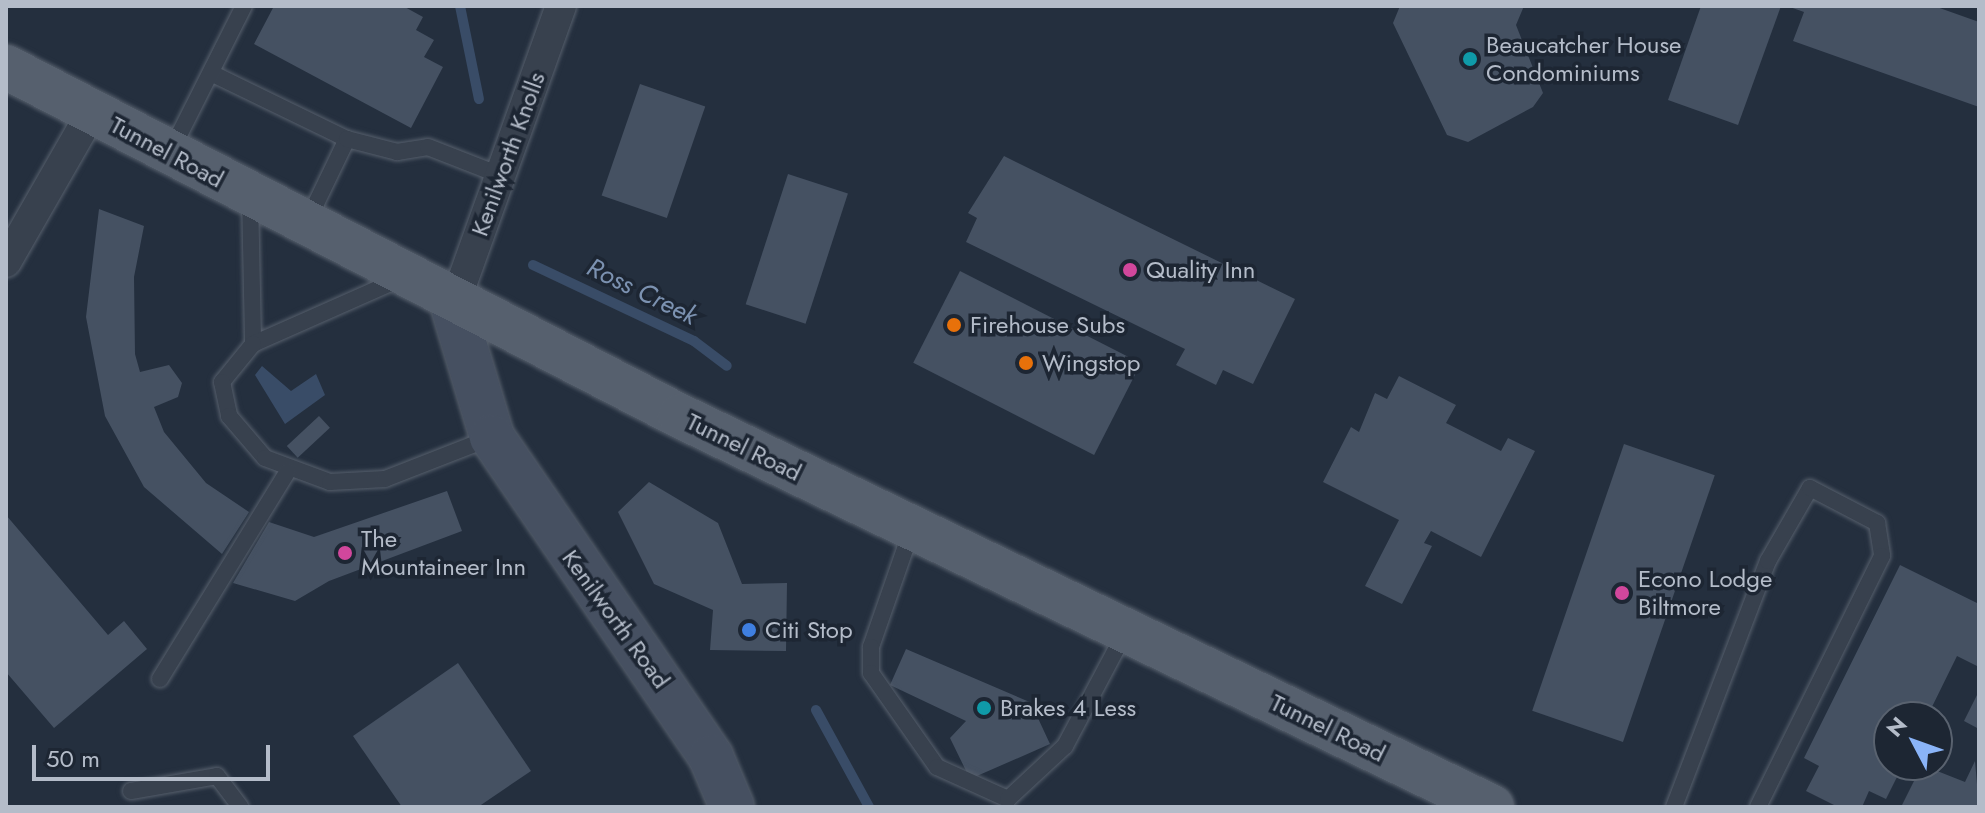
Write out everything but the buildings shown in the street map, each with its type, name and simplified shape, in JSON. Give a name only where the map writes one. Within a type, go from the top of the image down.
[{"type":"main road","name":"Tunnel Road","points":[[6,67],[407,276],[454,306],[1492,807]]},
{"type":"street","name":"Kenilworth Knolls","points":[[454,306],[561,6]]},
{"type":"street","points":[[6,262],[92,112]]},
{"type":"street","name":"Kenilworth Road","points":[[454,306],[448,376],[461,407],[492,437],[703,745],[732,807]]},
{"type":"lane","points":[[171,153],[213,74],[244,6]]},
{"type":"lane","points":[[213,74],[347,139],[397,152],[428,147],[500,175]]},
{"type":"lane","points":[[306,224],[347,139]]},
{"type":"lane","points":[[250,195],[253,344]]},
{"type":"lane","points":[[407,276],[253,344],[222,382],[224,401],[252,446],[288,471],[330,482],[372,481],[492,437]]},
{"type":"lane","points":[[160,679],[288,471]]},
{"type":"lane","points":[[1674,807],[1768,561],[1810,488],[1877,523],[1882,556],[1758,807]]},
{"type":"lane","points":[[913,528],[871,647],[871,673],[937,767],[1008,799],[1065,746],[1126,631]]},
{"type":"lane","points":[[131,791],[217,776],[240,807]]},
{"type":"water","points":[[262,366],[291,391],[316,374],[325,395],[285,424],[255,375]]},
{"type":"waterway","name":"Ross Creek","points":[[460,6],[479,99]]},
{"type":"waterway","name":"Ross Creek","points":[[533,265],[694,341],[727,366]]},
{"type":"waterway","name":"Ross Creek","points":[[816,710],[869,807]]},
{"type":"place","name":"Beaucatcher House Condominiums","points":[[1470,59]]},
{"type":"place","name":"Quality Inn","points":[[1130,270]]},
{"type":"place","name":"Firehouse Subs","points":[[954,325]]},
{"type":"place","name":"Wingstop","points":[[1026,363]]},
{"type":"place","name":"The Mountaineer Inn","points":[[345,553]]},
{"type":"place","name":"Econo Lodge Biltmore","points":[[1622,593]]},
{"type":"place","name":"Citi Stop","points":[[749,630]]},
{"type":"place","name":"Brakes 4 Less","points":[[984,708]]}]
